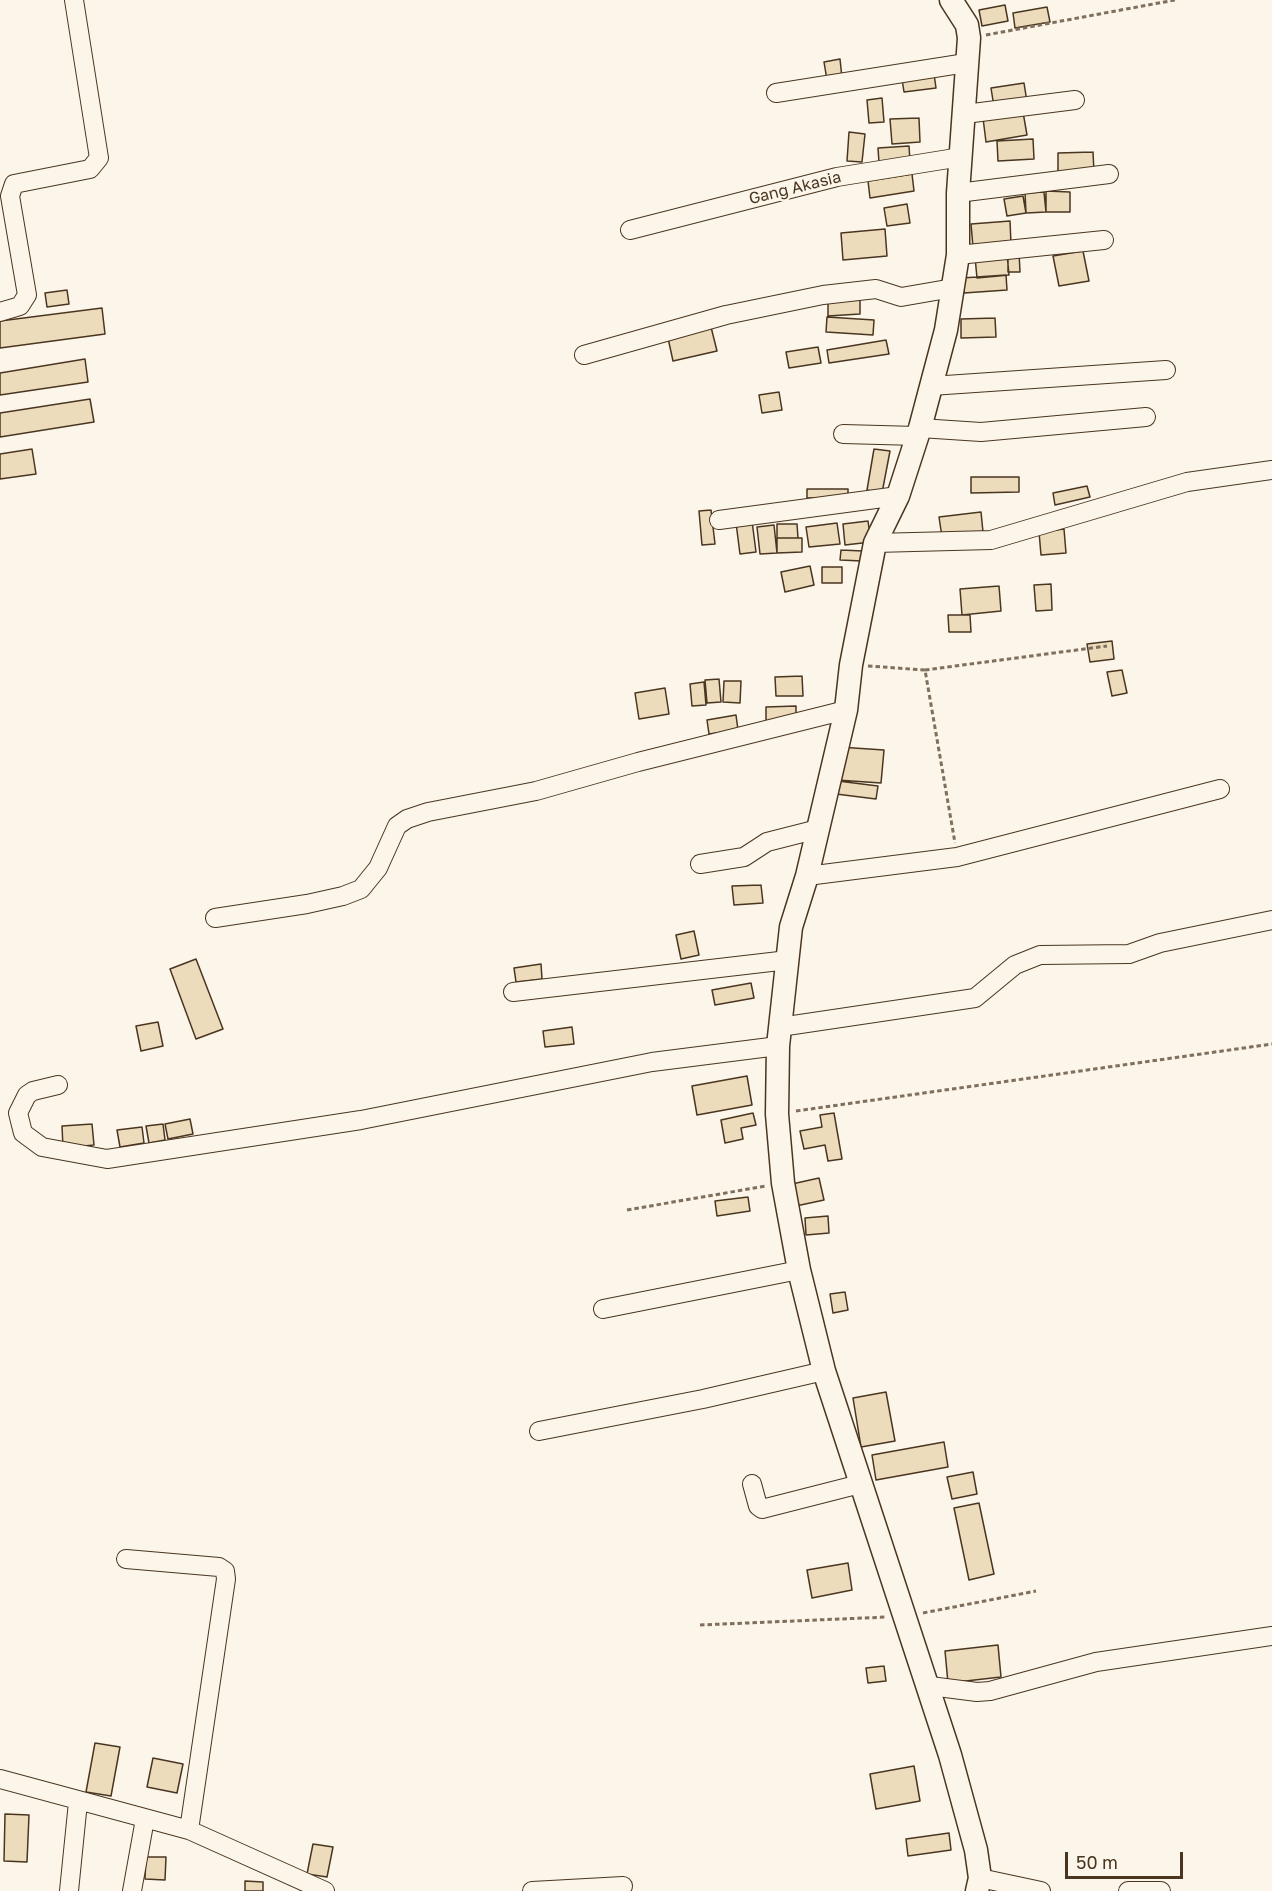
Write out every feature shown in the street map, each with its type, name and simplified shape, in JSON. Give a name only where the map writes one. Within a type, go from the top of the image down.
[{"type":"main road","points":[[951,0],[967,25],[969,38],[958,193],[958,255],[953,288],[946,330],[919,432],[898,496],[875,543],[851,665],[846,710],[807,876],[791,927],[779,1037],[777,1114],[783,1183],[799,1270],[824,1371],[904,1616],[930,1686],[976,1850],[978,1884]]},
{"type":"street","points":[[0,312],[20,306],[27,295],[10,196],[14,184],[90,169],[99,158],[74,0]]},
{"type":"street","points":[[776,93],[966,63]]},
{"type":"street","points":[[965,114],[1075,100]]},
{"type":"street","name":"Gang Akasia","points":[[630,230],[847,175],[962,157]]},
{"type":"street","points":[[958,193],[1109,174]]},
{"type":"street","points":[[958,255],[1104,240]]},
{"type":"street","points":[[584,355],[726,315],[835,293],[876,289],[902,297],[953,288]]},
{"type":"street","points":[[931,386],[1166,370]]},
{"type":"street","points":[[843,435],[981,432],[1146,417]]},
{"type":"street","points":[[875,543],[991,540],[1170,486],[1272,470]]},
{"type":"street","points":[[719,520],[898,496]]},
{"type":"street","points":[[215,918],[343,897],[361,889],[378,868],[397,826],[407,819],[428,812],[536,791],[638,762],[846,710]]},
{"type":"street","points":[[807,876],[957,857],[1220,789]]},
{"type":"street","points":[[700,864],[744,857],[767,842],[818,829]]},
{"type":"street","points":[[58,1085],[33,1091],[27,1095],[18,1113],[22,1133],[42,1148],[107,1159],[361,1120],[975,998],[1015,965],[1040,955],[1130,954],[1160,943],[1272,920]]},
{"type":"street","points":[[513,992],[788,960]]},
{"type":"street","points":[[603,1309],[799,1270]]},
{"type":"street","points":[[539,1431],[703,1399],[824,1371]]},
{"type":"street","points":[[752,1484],[758,1506],[762,1509],[860,1484]]},
{"type":"street","points":[[126,1559],[219,1567],[225,1571],[226,1579],[189,1830]]},
{"type":"street","points":[[930,1686],[977,1692],[990,1691],[1096,1662],[1272,1636]]},
{"type":"street","points":[[0,1779],[78,1802],[189,1830],[325,1891]]},
{"type":"street","points":[[69,1891],[78,1802]]},
{"type":"street","points":[[132,1891],[144,1819]]},
{"type":"street","points":[[978,1884],[1041,1891]]},
{"type":"street","points":[[532,1891],[623,1886]]},
{"type":"street","points":[[1128,1891],[1161,1891]]},
{"type":"path","points":[[969,38],[1175,0]]},
{"type":"path","points":[[851,665],[925,670],[1107,646]]},
{"type":"path","points":[[925,670],[957,857]]},
{"type":"path","points":[[777,1114],[1272,1044]]},
{"type":"path","points":[[627,1210],[783,1183]]},
{"type":"path","points":[[700,1625],[904,1616],[1036,1591]]},
{"type":"building","points":[[1005,5],[1008,21],[982,26],[979,10]]},
{"type":"building","points":[[1047,7],[1050,22],[1015,28],[1013,13]]},
{"type":"building","points":[[840,59],[842,78],[827,80],[824,62]]},
{"type":"building","points":[[934,74],[936,88],[904,92],[902,79]]},
{"type":"building","points":[[1024,83],[1027,102],[994,107],[991,88]]},
{"type":"building","points":[[882,98],[884,122],[869,123],[867,100]]},
{"type":"building","points":[[1023,112],[1027,135],[986,142],[983,118]]},
{"type":"building","points":[[919,118],[920,142],[892,144],[890,119]]},
{"type":"building","points":[[849,132],[865,134],[862,162],[847,161]]},
{"type":"building","points":[[1033,139],[1034,159],[998,161],[997,141]]},
{"type":"building","points":[[909,146],[910,161],[879,163],[878,148]]},
{"type":"building","points":[[1093,152],[1094,172],[1058,173],[1058,153]]},
{"type":"building","points":[[912,174],[914,191],[870,198],[868,181]]},
{"type":"building","points":[[1046,191],[1070,192],[1070,212],[1046,212]]},
{"type":"building","points":[[1044,192],[1046,212],[1026,213],[1025,193]]},
{"type":"building","points":[[1023,196],[1026,213],[1007,216],[1004,199]]},
{"type":"building","points":[[907,204],[910,223],[887,226],[884,208]]},
{"type":"building","points":[[1010,221],[1011,244],[973,247],[971,224]]},
{"type":"building","points":[[885,229],[887,256],[843,260],[841,233]]},
{"type":"building","points":[[1083,251],[1089,281],[1059,286],[1053,256]]},
{"type":"building","points":[[1008,252],[1019,252],[1020,272],[1008,272]]},
{"type":"building","points":[[1007,254],[1009,275],[977,278],[975,257]]},
{"type":"building","points":[[1006,275],[1007,290],[964,293],[962,278]]},
{"type":"building","points":[[67,290],[69,304],[47,307],[45,293]]},
{"type":"building","points":[[860,300],[860,314],[828,316],[828,301]]},
{"type":"building","points":[[102,308],[105,334],[0,348],[0,321]]},
{"type":"building","points":[[827,317],[874,320],[873,335],[826,332]]},
{"type":"building","points":[[995,318],[996,337],[961,338],[961,319]]},
{"type":"building","points":[[711,327],[717,351],[673,361],[668,338]]},
{"type":"building","points":[[886,340],[889,354],[829,363],[827,350]]},
{"type":"building","points":[[818,347],[821,363],[789,368],[786,352]]},
{"type":"building","points":[[85,359],[88,382],[0,395],[0,373]]},
{"type":"building","points":[[779,392],[782,410],[762,413],[759,395]]},
{"type":"building","points":[[90,399],[94,422],[0,437],[0,413]]},
{"type":"building","points":[[32,449],[36,474],[0,479],[0,454]]},
{"type":"building","points":[[874,449],[890,451],[882,493],[867,490]]},
{"type":"building","points":[[971,477],[1019,477],[1019,492],[971,493]]},
{"type":"building","points":[[1087,486],[1090,497],[1055,505],[1053,493]]},
{"type":"building","points":[[807,489],[848,489],[848,498],[807,498]]},
{"type":"building","points":[[711,510],[715,544],[702,545],[699,511]]},
{"type":"building","points":[[981,512],[983,532],[942,537],[939,517]]},
{"type":"building","points":[[752,521],[756,552],[740,554],[736,523]]},
{"type":"building","points":[[868,521],[871,542],[845,545],[843,524]]},
{"type":"building","points":[[837,523],[840,544],[809,547],[806,527]]},
{"type":"building","points":[[777,524],[797,524],[798,538],[777,538]]},
{"type":"building","points":[[774,525],[777,553],[760,554],[757,527]]},
{"type":"building","points":[[1064,529],[1066,553],[1041,555],[1039,532]]},
{"type":"building","points":[[777,538],[802,538],[802,552],[777,553]]},
{"type":"building","points":[[841,550],[863,551],[862,561],[840,560]]},
{"type":"building","points":[[810,566],[814,585],[785,592],[781,572]]},
{"type":"building","points":[[822,567],[842,567],[842,583],[822,583]]},
{"type":"building","points":[[1051,584],[1052,610],[1036,611],[1034,585]]},
{"type":"building","points":[[999,586],[1001,611],[962,615],[960,589]]},
{"type":"building","points":[[948,615],[970,615],[971,632],[949,632]]},
{"type":"building","points":[[1112,641],[1114,659],[1090,662],[1087,644]]},
{"type":"building","points":[[1122,670],[1127,693],[1112,696],[1107,672]]},
{"type":"building","points":[[802,676],[803,696],[776,696],[775,677]]},
{"type":"building","points":[[719,679],[721,702],[707,703],[705,680]]},
{"type":"building","points":[[724,681],[741,681],[740,703],[723,702]]},
{"type":"building","points":[[704,682],[706,705],[692,706],[690,684]]},
{"type":"building","points":[[665,688],[669,714],[639,719],[635,693]]},
{"type":"building","points":[[796,706],[796,720],[766,721],[766,707]]},
{"type":"building","points":[[736,715],[738,730],[709,734],[707,720]]},
{"type":"building","points":[[839,747],[884,750],[881,783],[837,780]]},
{"type":"building","points":[[830,780],[878,786],[876,799],[828,793]]},
{"type":"building","points":[[761,885],[763,903],[734,905],[732,886]]},
{"type":"building","points":[[694,931],[699,955],[681,959],[676,935]]},
{"type":"building","points":[[196,959],[223,1029],[196,1039],[170,969]]},
{"type":"building","points":[[541,964],[542,979],[516,982],[514,968]]},
{"type":"building","points":[[751,983],[754,998],[715,1005],[712,990]]},
{"type":"building","points":[[158,1022],[163,1046],[141,1051],[136,1026]]},
{"type":"building","points":[[572,1027],[574,1044],[545,1047],[543,1031]]},
{"type":"building","points":[[747,1076],[752,1105],[697,1115],[692,1086]]},
{"type":"building","points":[[753,1113],[756,1125],[741,1128],[743,1139],[725,1143],[721,1120]]},
{"type":"building","points":[[834,1113],[842,1159],[828,1161],[825,1145],[804,1149],[800,1131],[822,1127],[820,1115]]},
{"type":"building","points":[[190,1119],[193,1134],[168,1139],[165,1124]]},
{"type":"building","points":[[92,1124],[94,1145],[63,1148],[62,1126]]},
{"type":"building","points":[[163,1124],[165,1140],[149,1143],[146,1126]]},
{"type":"building","points":[[142,1127],[144,1143],[120,1147],[117,1130]]},
{"type":"building","points":[[819,1178],[824,1200],[796,1206],[792,1184]]},
{"type":"building","points":[[748,1197],[750,1211],[717,1216],[715,1201]]},
{"type":"building","points":[[828,1216],[829,1233],[806,1235],[805,1218]]},
{"type":"building","points":[[845,1292],[848,1310],[833,1313],[830,1294]]},
{"type":"building","points":[[886,1392],[895,1441],[861,1447],[853,1398]]},
{"type":"building","points":[[944,1442],[948,1467],[876,1480],[872,1455]]},
{"type":"building","points":[[973,1472],[977,1494],[952,1499],[947,1477]]},
{"type":"building","points":[[979,1503],[994,1574],[969,1580],[954,1508]]},
{"type":"building","points":[[848,1563],[852,1590],[812,1598],[807,1570]]},
{"type":"building","points":[[998,1645],[1001,1677],[948,1683],[945,1651]]},
{"type":"building","points":[[884,1666],[886,1681],[868,1683],[866,1668]]},
{"type":"building","points":[[95,1743],[120,1747],[111,1796],[86,1792]]},
{"type":"building","points":[[153,1758],[183,1764],[177,1793],[147,1787]]},
{"type":"building","points":[[914,1766],[920,1801],[876,1809],[870,1774]]},
{"type":"building","points":[[5,1814],[29,1815],[27,1862],[4,1861]]},
{"type":"building","points":[[949,1833],[951,1850],[908,1856],[906,1839]]},
{"type":"building","points":[[313,1844],[333,1847],[327,1877],[307,1874]]},
{"type":"building","points":[[146,1857],[166,1857],[165,1880],[145,1879]]},
{"type":"building","points":[[245,1881],[263,1882],[263,1891],[245,1891]]}]
